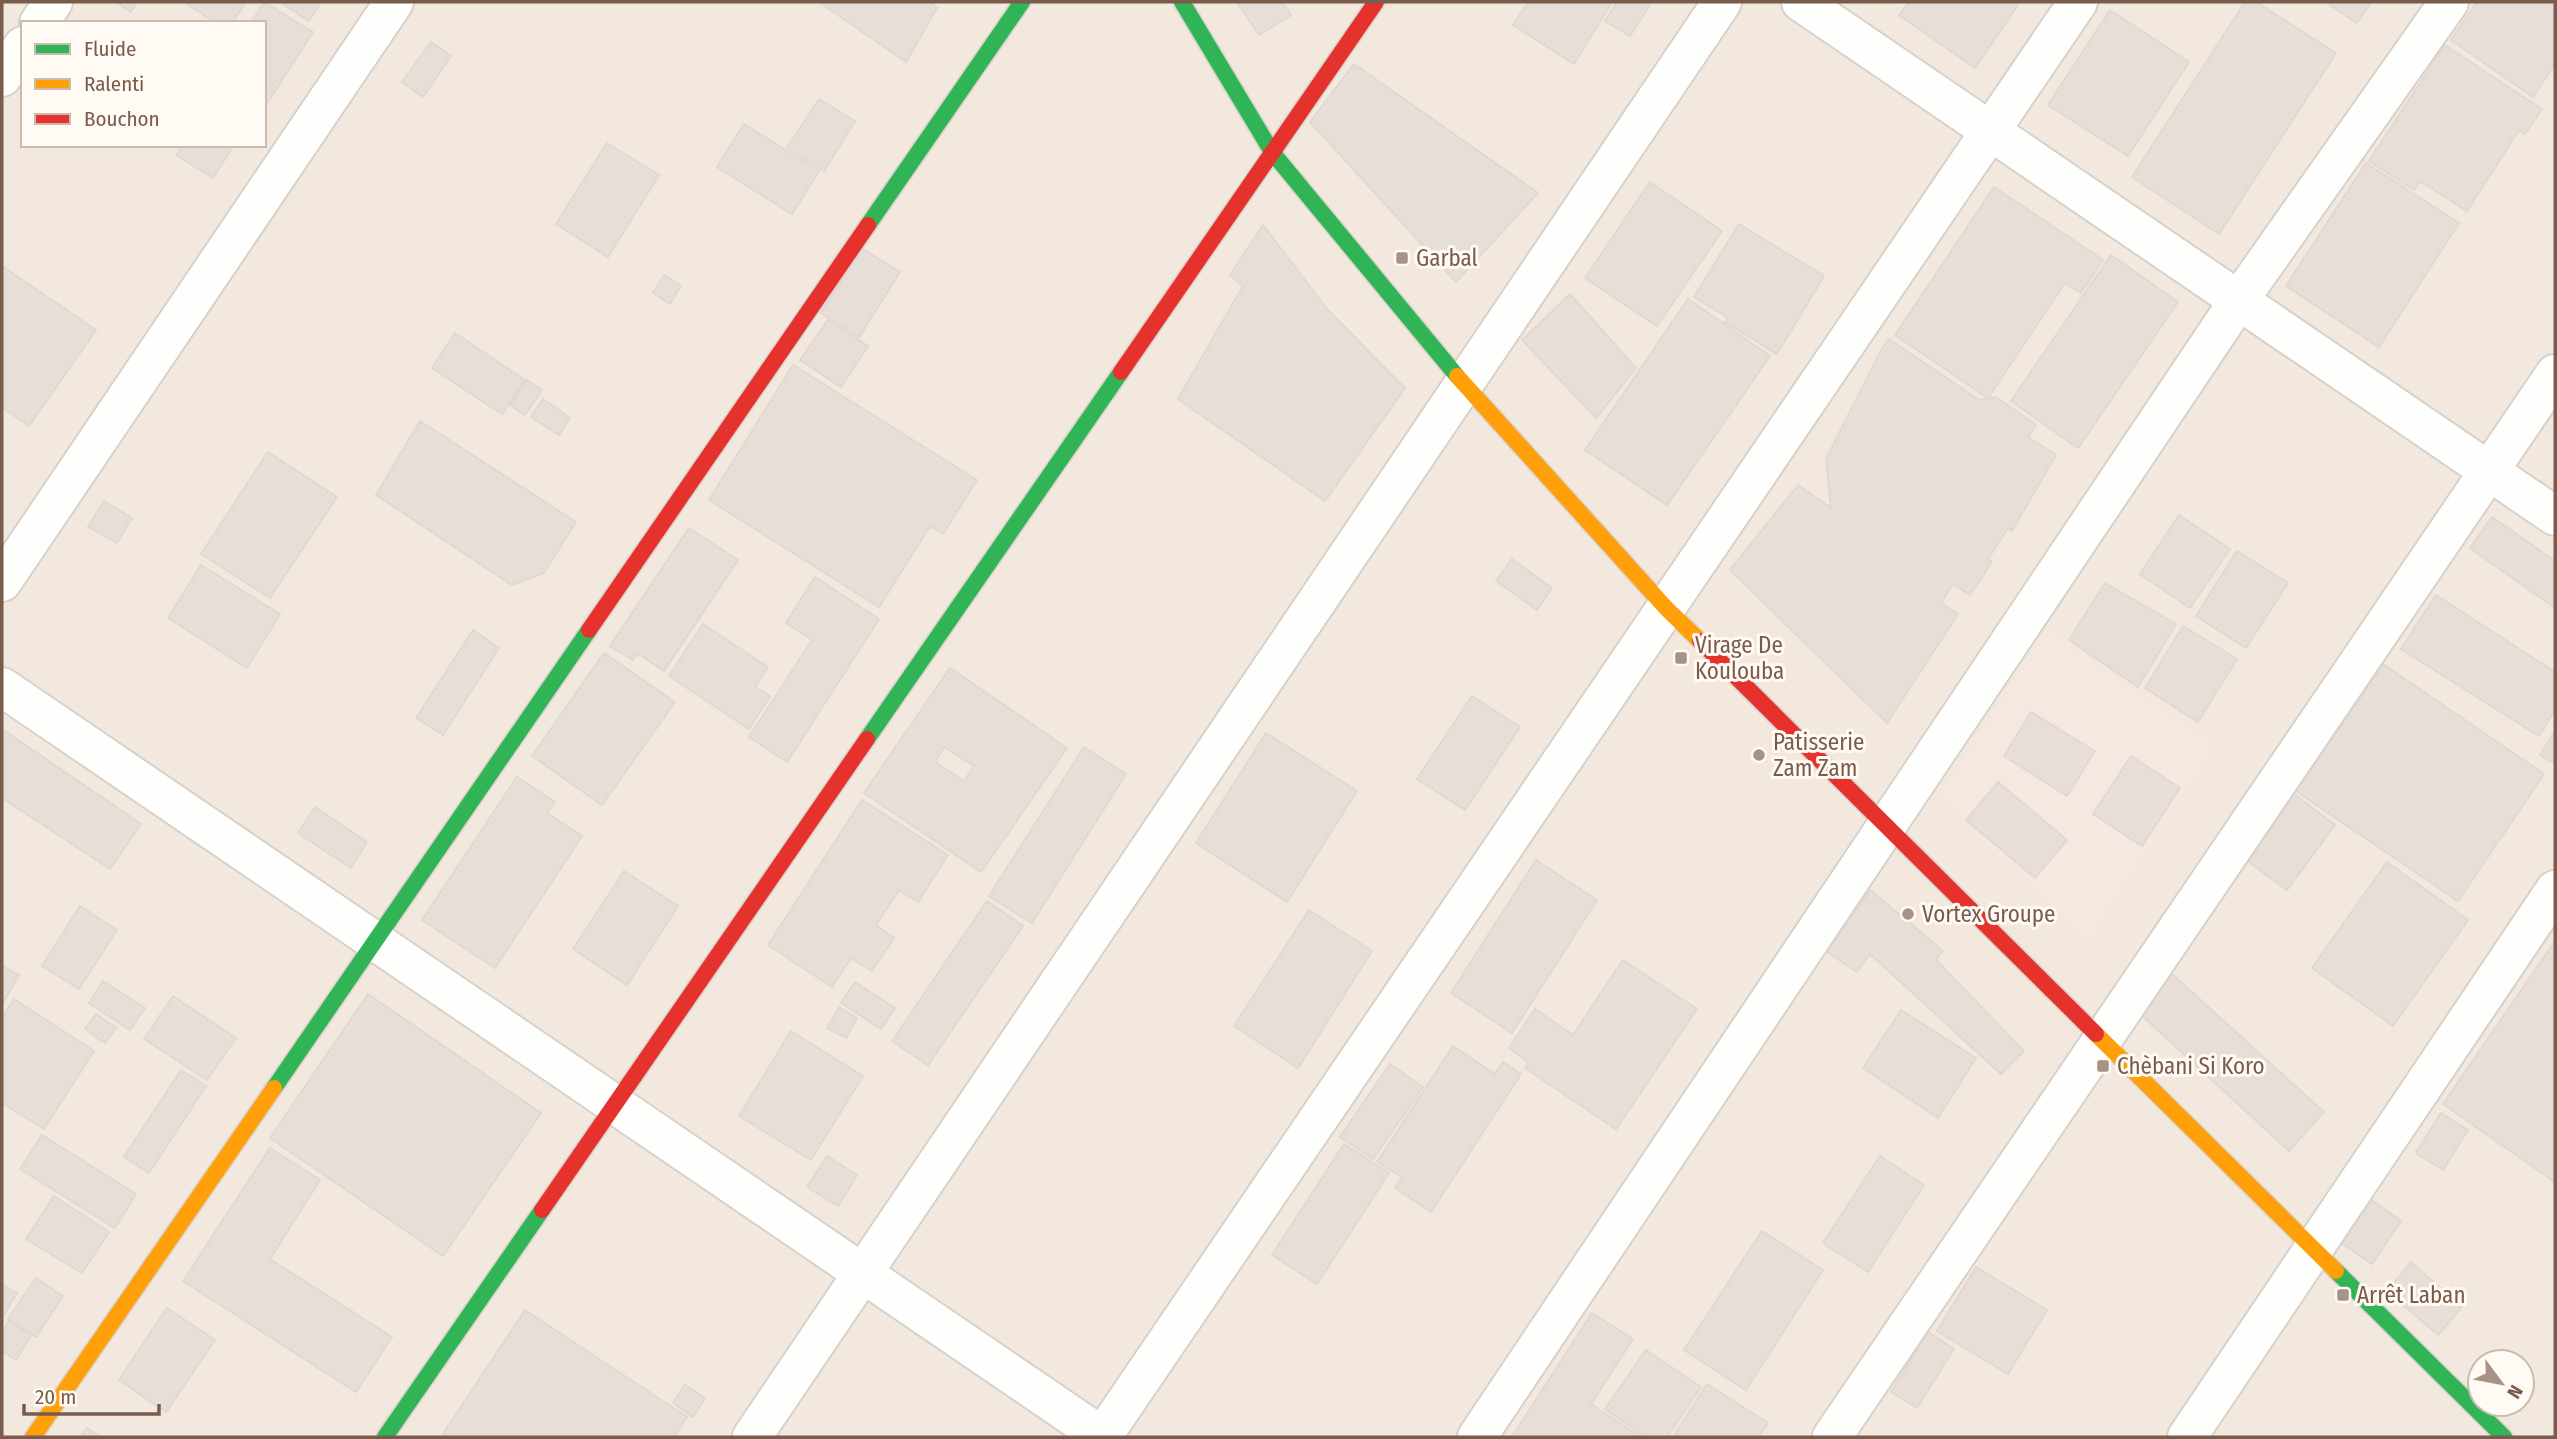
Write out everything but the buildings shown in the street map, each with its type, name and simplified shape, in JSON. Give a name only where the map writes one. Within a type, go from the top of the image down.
[{"type":"street","points":[[40,21],[53,2]]},
{"type":"street","points":[[2,582],[394,2]]},
{"type":"street","points":[[33,1437],[1022,2]]},
{"type":"street","points":[[1182,2],[1272,152],[1464,384],[1666,608],[2504,1437]]},
{"type":"street","points":[[384,1437],[1376,2]]},
{"type":"street","points":[[752,1437],[1722,2]]},
{"type":"street","points":[[1801,2],[2555,516]]},
{"type":"street","points":[[2,687],[1103,1437],[2077,2]]},
{"type":"street","points":[[1477,1437],[2239,300],[2449,2]]},
{"type":"street","points":[[2,77],[21,49]]},
{"type":"street","points":[[1832,1437],[2555,374]]},
{"type":"street","points":[[2187,1437],[2555,890]]},
{"type":"shaded area","points":[[2,2],[2555,2],[2555,1437],[2,1437]]},
{"type":"shaded area","points":[[2048,631],[2215,745],[2087,942],[1940,797]]},
{"type":"traffic: fast","points":[[868,225],[1022,2]]},
{"type":"traffic: fast","points":[[1182,2],[1272,152],[1457,376]]},
{"type":"traffic: fast","points":[[867,739],[1121,372]]},
{"type":"traffic: fast","points":[[274,1088],[589,630]]},
{"type":"traffic: fast","points":[[385,1437],[542,1210]]},
{"type":"traffic: fast","points":[[2336,1271],[2504,1437]]},
{"type":"traffic: slow","points":[[1457,376],[1666,608],[1700,641]]},
{"type":"traffic: slow","points":[[2096,1034],[2336,1271]]},
{"type":"traffic: slow","points":[[33,1437],[274,1088]]},
{"type":"traffic: jam","points":[[1121,372],[1376,2]]},
{"type":"traffic: jam","points":[[589,630],[868,225]]},
{"type":"traffic: jam","points":[[1700,641],[2096,1034]]},
{"type":"traffic: jam","points":[[542,1210],[867,739]]},
{"type":"place","name":"Garbal","points":[[1402,258]]},
{"type":"place","name":"Virage De Koulouba","points":[[1681,658]]},
{"type":"place","name":"Patisserie Zam Zam","points":[[1759,755]]},
{"type":"place","name":"Vortex Groupe","points":[[1908,914]]},
{"type":"place","name":"Chèbani Si Koro","points":[[2103,1066]]},
{"type":"place","name":"Arrêt Laban","points":[[2343,1295]]}]
